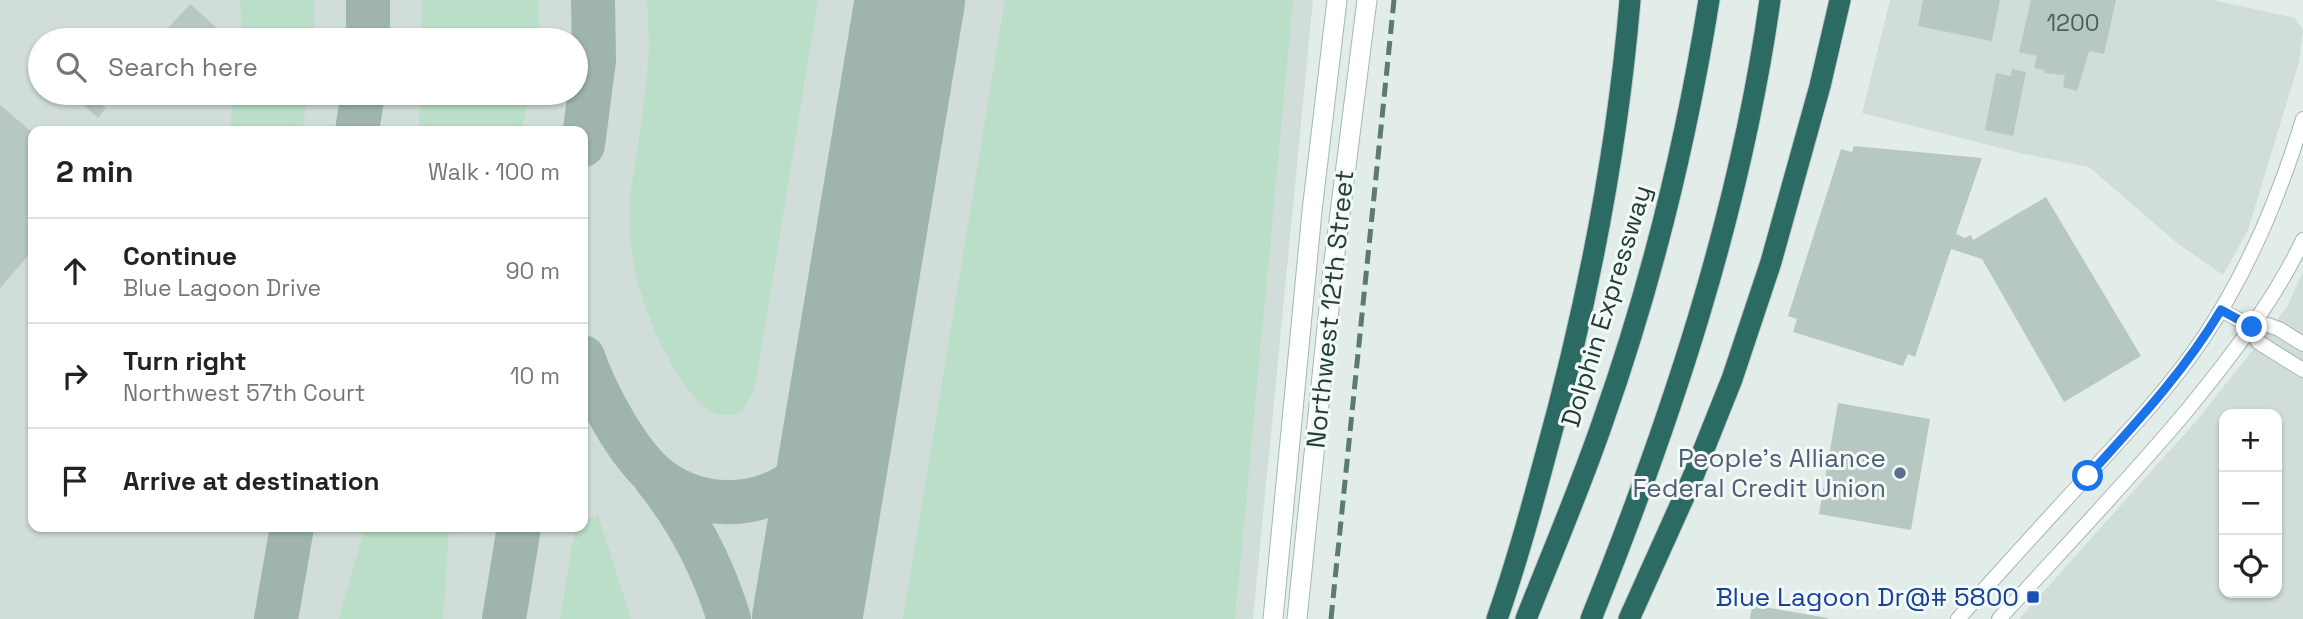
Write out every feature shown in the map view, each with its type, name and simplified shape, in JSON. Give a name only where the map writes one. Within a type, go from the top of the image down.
[{"type":"highway","points":[[1622,0],[1628,25]]},
{"type":"highway","points":[[1497,619],[1527,525],[1556,419],[1593,263],[1609,165],[1630,0]]},
{"type":"highway","name":"Dolphin Expressway","points":[[1526,619],[1603,421],[1649,276],[1686,125],[1709,0]]},
{"type":"highway","points":[[1591,619],[1658,445],[1696,328],[1743,146],[1770,0]]},
{"type":"highway","points":[[1629,619],[1692,479],[1732,379],[1770,262],[1820,86],[1840,3]]},
{"type":"main road","name":"Northwest 12th Street","points":[[1297,619],[1333,269],[1367,0]]},
{"type":"main road","name":"Northwest 12th Street","points":[[1273,619],[1312,211],[1336,3]]},
{"type":"street","points":[[1958,619],[2147,411],[2179,372],[2221,310],[2245,268],[2283,182],[2303,120]]},
{"type":"street","points":[[2000,619],[2150,455],[2216,375],[2276,291],[2303,240]]},
{"type":"street","points":[[2221,310],[2252,327],[2268,325],[2303,344]]},
{"type":"street","points":[[2252,327],[2258,342],[2303,370]]},
{"type":"shaded area","points":[[0,0],[1313,0],[1253,619],[0,619]]},
{"type":"shaded area","points":[[1890,0],[2213,0],[2295,18],[2303,30],[2299,62],[2248,230],[2223,275],[2177,243],[2089,167],[2020,153],[1862,113]]},
{"type":"shaded area","points":[[2303,272],[2303,619],[2019,619],[2198,419],[2287,307]]},
{"type":"green space","points":[[240,0],[314,0],[314,28],[241,28]]},
{"type":"green space","points":[[422,0],[539,0],[539,28],[421,28]]},
{"type":"green space","points":[[647,0],[818,0],[755,387],[742,410],[732,415],[718,414],[705,407],[683,382],[656,333],[636,274],[629,206],[648,64]]},
{"type":"green space","points":[[1005,0],[1293,0],[1235,619],[903,619]]},
{"type":"green space","points":[[233,105],[306,105],[303,126],[230,126]]},
{"type":"green space","points":[[420,105],[527,105],[522,126],[419,126]]},
{"type":"green space","points":[[598,516],[631,619],[560,619],[574,533],[588,532],[588,518]]},
{"type":"green space","points":[[364,532],[449,532],[443,619],[339,619]]},
{"type":"building","points":[[1923,0],[2000,0],[1992,41],[1918,26]]},
{"type":"building","points":[[2031,0],[2116,0],[2104,54],[2089,51],[2077,91],[2063,87],[2065,75],[2044,73],[2044,70],[2034,68],[2037,56],[2019,52]]},
{"type":"building","points":[[190,4],[217,28],[168,28]]},
{"type":"building","points":[[2012,69],[2026,72],[2013,136],[1985,130],[1996,73],[2011,76]]},
{"type":"building","points":[[0,105],[28,129],[28,256],[0,288]]},
{"type":"building","points":[[83,105],[103,105],[106,108],[98,118]]},
{"type":"building","points":[[1854,146],[1982,158],[1956,234],[1965,238],[1971,235],[1973,240],[2046,197],[2141,356],[2064,402],[1982,259],[1951,249],[1915,357],[1908,354],[1903,366],[1793,332],[1797,319],[1788,316],[1841,149],[1852,152]]},
{"type":"building","points":[[1838,403],[1930,419],[1911,530],[1819,514]]},
{"type":"building","points":[[1752,605],[1828,618],[1828,619],[1750,619]]},
{"type":"taxiway","points":[[368,0],[368,28]]},
{"type":"taxiway","points":[[585,126],[594,60],[593,0]]},
{"type":"taxiway","points":[[908,14],[909,0]]},
{"type":"taxiway","points":[[358,126],[361,105]]},
{"type":"taxiway","points":[[588,369],[614,423],[647,468],[677,490],[696,498],[717,502],[758,498],[778,491],[795,480],[822,452],[843,405]]},
{"type":"taxiway","points":[[655,478],[679,510],[699,545],[729,619]]},
{"type":"taxiway","points":[[276,619],[291,532]]},
{"type":"taxiway","points":[[504,619],[518,532]]},
{"type":"runway","points":[[807,619],[910,0]]},
{"type":"railway","points":[[1331,619],[1394,0]]},
{"type":"place","name":"People’s Alliance Federal Credit Union","points":[[1900,473]]},
{"type":"place","name":"Blue Lagoon Dr@# 5800","points":[[2033,597]]},
{"type":"route","points":[[2088,476],[2179,372],[2221,310],[2252,327]]}]
